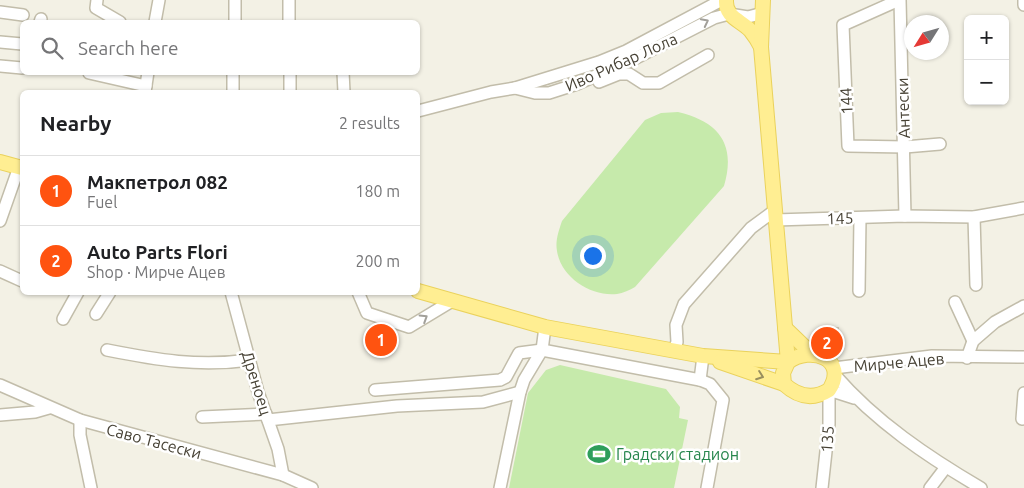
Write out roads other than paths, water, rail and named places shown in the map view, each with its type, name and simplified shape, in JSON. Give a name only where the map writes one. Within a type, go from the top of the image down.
[{"type":"main road","points":[[726,0],[725,7],[729,14],[749,29],[762,47]]},
{"type":"main road","points":[[763,6],[762,47],[774,216],[788,362]]},
{"type":"main road","points":[[0,162],[20,167]]},
{"type":"main road","points":[[420,292],[546,327],[703,356],[784,384],[797,394],[810,397],[829,390],[834,372],[824,357],[811,353],[797,355],[788,362],[783,373],[784,384]]},
{"type":"main road","points":[[785,328],[811,353]]},
{"type":"main road","points":[[703,356],[788,362]]},
{"type":"street","points":[[97,0],[96,8],[117,20]]},
{"type":"street","points":[[155,20],[159,0]]},
{"type":"street","points":[[235,0],[235,20]]},
{"type":"street","points":[[289,0],[289,20]]},
{"type":"street","points":[[515,88],[599,62],[626,51],[722,0]]},
{"type":"street","name":"Антески","points":[[899,0],[905,147],[905,216]]},
{"type":"street","name":"144","points":[[899,0],[843,25],[848,146],[905,147],[940,144]]},
{"type":"street","points":[[1024,0],[1024,5]]},
{"type":"street","name":"Иво Рибар Лола","points":[[420,110],[490,92],[515,88],[535,93],[550,93],[577,84],[632,60],[714,18],[729,14],[748,17],[763,6]]},
{"type":"street","points":[[0,12],[23,15]]},
{"type":"street","points":[[0,42],[20,44]]},
{"type":"street","points":[[577,84],[584,87],[619,74],[629,74],[643,83],[659,83],[708,54]]},
{"type":"street","points":[[0,66],[20,68]]},
{"type":"street","points":[[96,75],[146,89],[148,75]]},
{"type":"street","points":[[233,90],[234,75]]},
{"type":"street","points":[[290,75],[290,90]]},
{"type":"street","points":[[343,75],[344,90]]},
{"type":"street","points":[[1,214],[20,169]]},
{"type":"street","name":"145","points":[[774,216],[860,218],[905,216],[974,217],[1024,208]]},
{"type":"street","points":[[674,350],[677,342],[676,325],[684,304],[751,228],[774,216]]},
{"type":"street","points":[[974,217],[976,285]]},
{"type":"street","points":[[859,291],[860,218]]},
{"type":"street","points":[[0,272],[20,280]]},
{"type":"street","points":[[63,319],[76,295]]},
{"type":"street","points":[[96,314],[108,295]]},
{"type":"street","name":"Дреноец","points":[[233,295],[250,360],[278,449],[283,474]]},
{"type":"street","points":[[359,295],[367,313],[409,327],[452,301]]},
{"type":"street","points":[[955,302],[973,341]]},
{"type":"street","points":[[967,358],[973,341],[995,322],[1024,306]]},
{"type":"street","points":[[500,488],[520,392],[524,380],[542,350],[546,327]]},
{"type":"street","points":[[107,350],[146,358],[202,365],[250,360]]},
{"type":"street","points":[[375,390],[500,380],[506,377],[519,353],[542,350],[700,380],[710,384],[723,400],[707,488]]},
{"type":"street","points":[[700,380],[703,356]]},
{"type":"street","name":"Мирче Ацев","points":[[834,372],[932,356],[967,358],[1024,357]]},
{"type":"street","points":[[834,372],[855,399],[946,467],[981,488]]},
{"type":"street","name":"Саво Тасески","points":[[0,385],[80,420],[283,474],[312,488]]},
{"type":"street","points":[[829,390],[855,399]]},
{"type":"street","name":"135","points":[[822,488],[829,424],[829,390]]},
{"type":"street","points":[[202,418],[267,417],[397,406],[483,402],[520,392]]},
{"type":"street","points":[[1022,419],[1024,394]]},
{"type":"street","points":[[0,415],[35,412],[49,408]]},
{"type":"street","points":[[80,420],[80,435],[91,488]]},
{"type":"street","points":[[930,488],[946,467]]},
{"type":"place","name":"Макпетрол 082","points":[[381,340]]},
{"type":"place","name":"Auto Parts Flori","points":[[827,343]]},
{"type":"place","name":"Градски стадион","points":[[599,454]]}]
